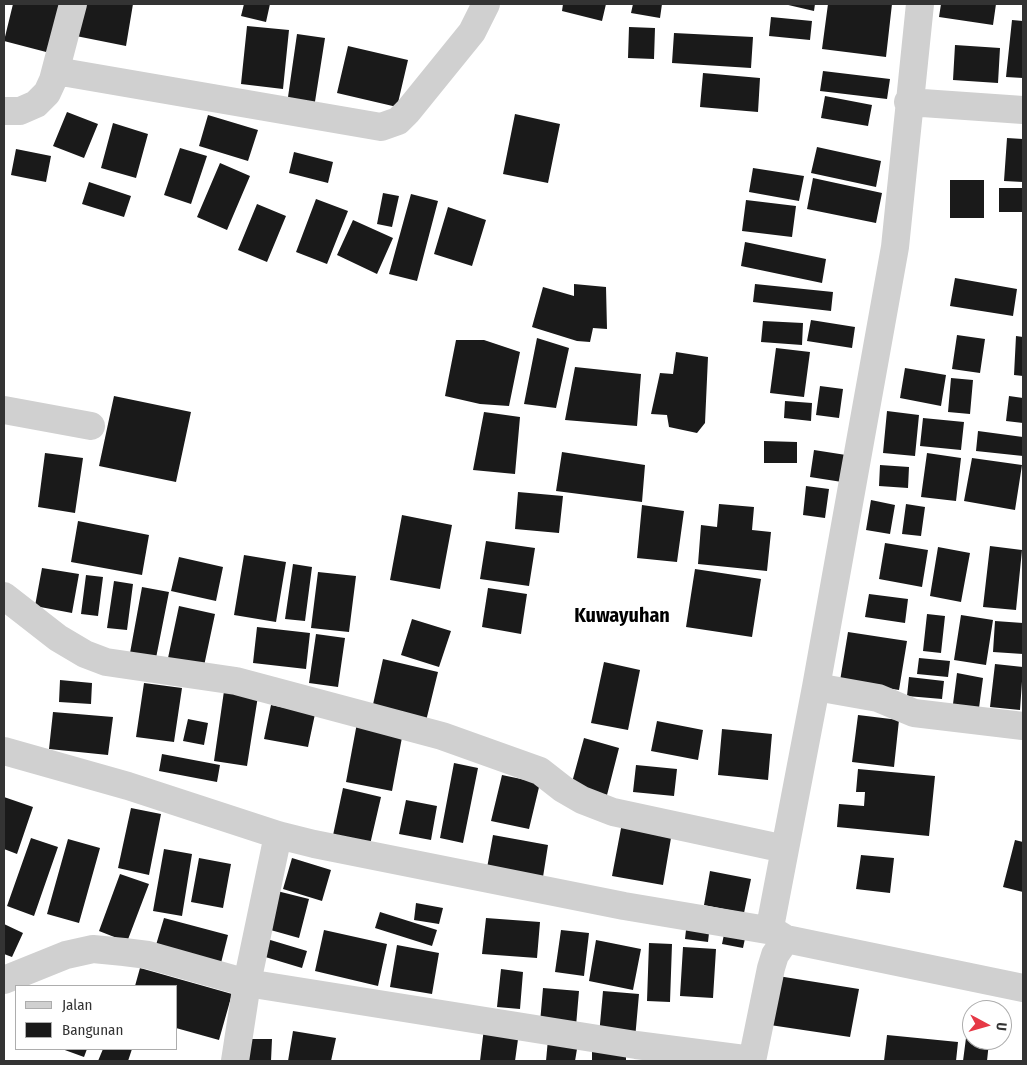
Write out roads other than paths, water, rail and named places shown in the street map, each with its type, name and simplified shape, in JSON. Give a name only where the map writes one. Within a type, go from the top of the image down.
[{"type":"street","points":[[4,111],[20,111],[36,104],[47,93],[56,70],[73,4]]},
{"type":"street","points":[[56,70],[381,127],[398,121],[408,111],[472,32],[486,4]]},
{"type":"street","points":[[4,980],[48,960],[93,949],[148,955],[247,983],[636,1045],[752,1061],[779,935],[771,922],[816,687],[895,247],[908,102],[920,4]]},
{"type":"street","points":[[908,102],[1023,110]]},
{"type":"street","points":[[4,410],[91,426]]},
{"type":"street","points":[[4,596],[70,646],[106,662],[236,681],[442,736],[540,771],[563,789],[582,800],[614,812],[785,849]]},
{"type":"street","points":[[816,687],[878,698],[905,710],[924,714],[1023,726]]},
{"type":"street","points":[[4,751],[128,786],[278,835],[624,906],[779,935],[1023,988]]},
{"type":"street","points":[[235,1061],[247,983],[278,835]]},
{"type":"district","name":"Kuwayuhan","points":[[622,616]]}]
